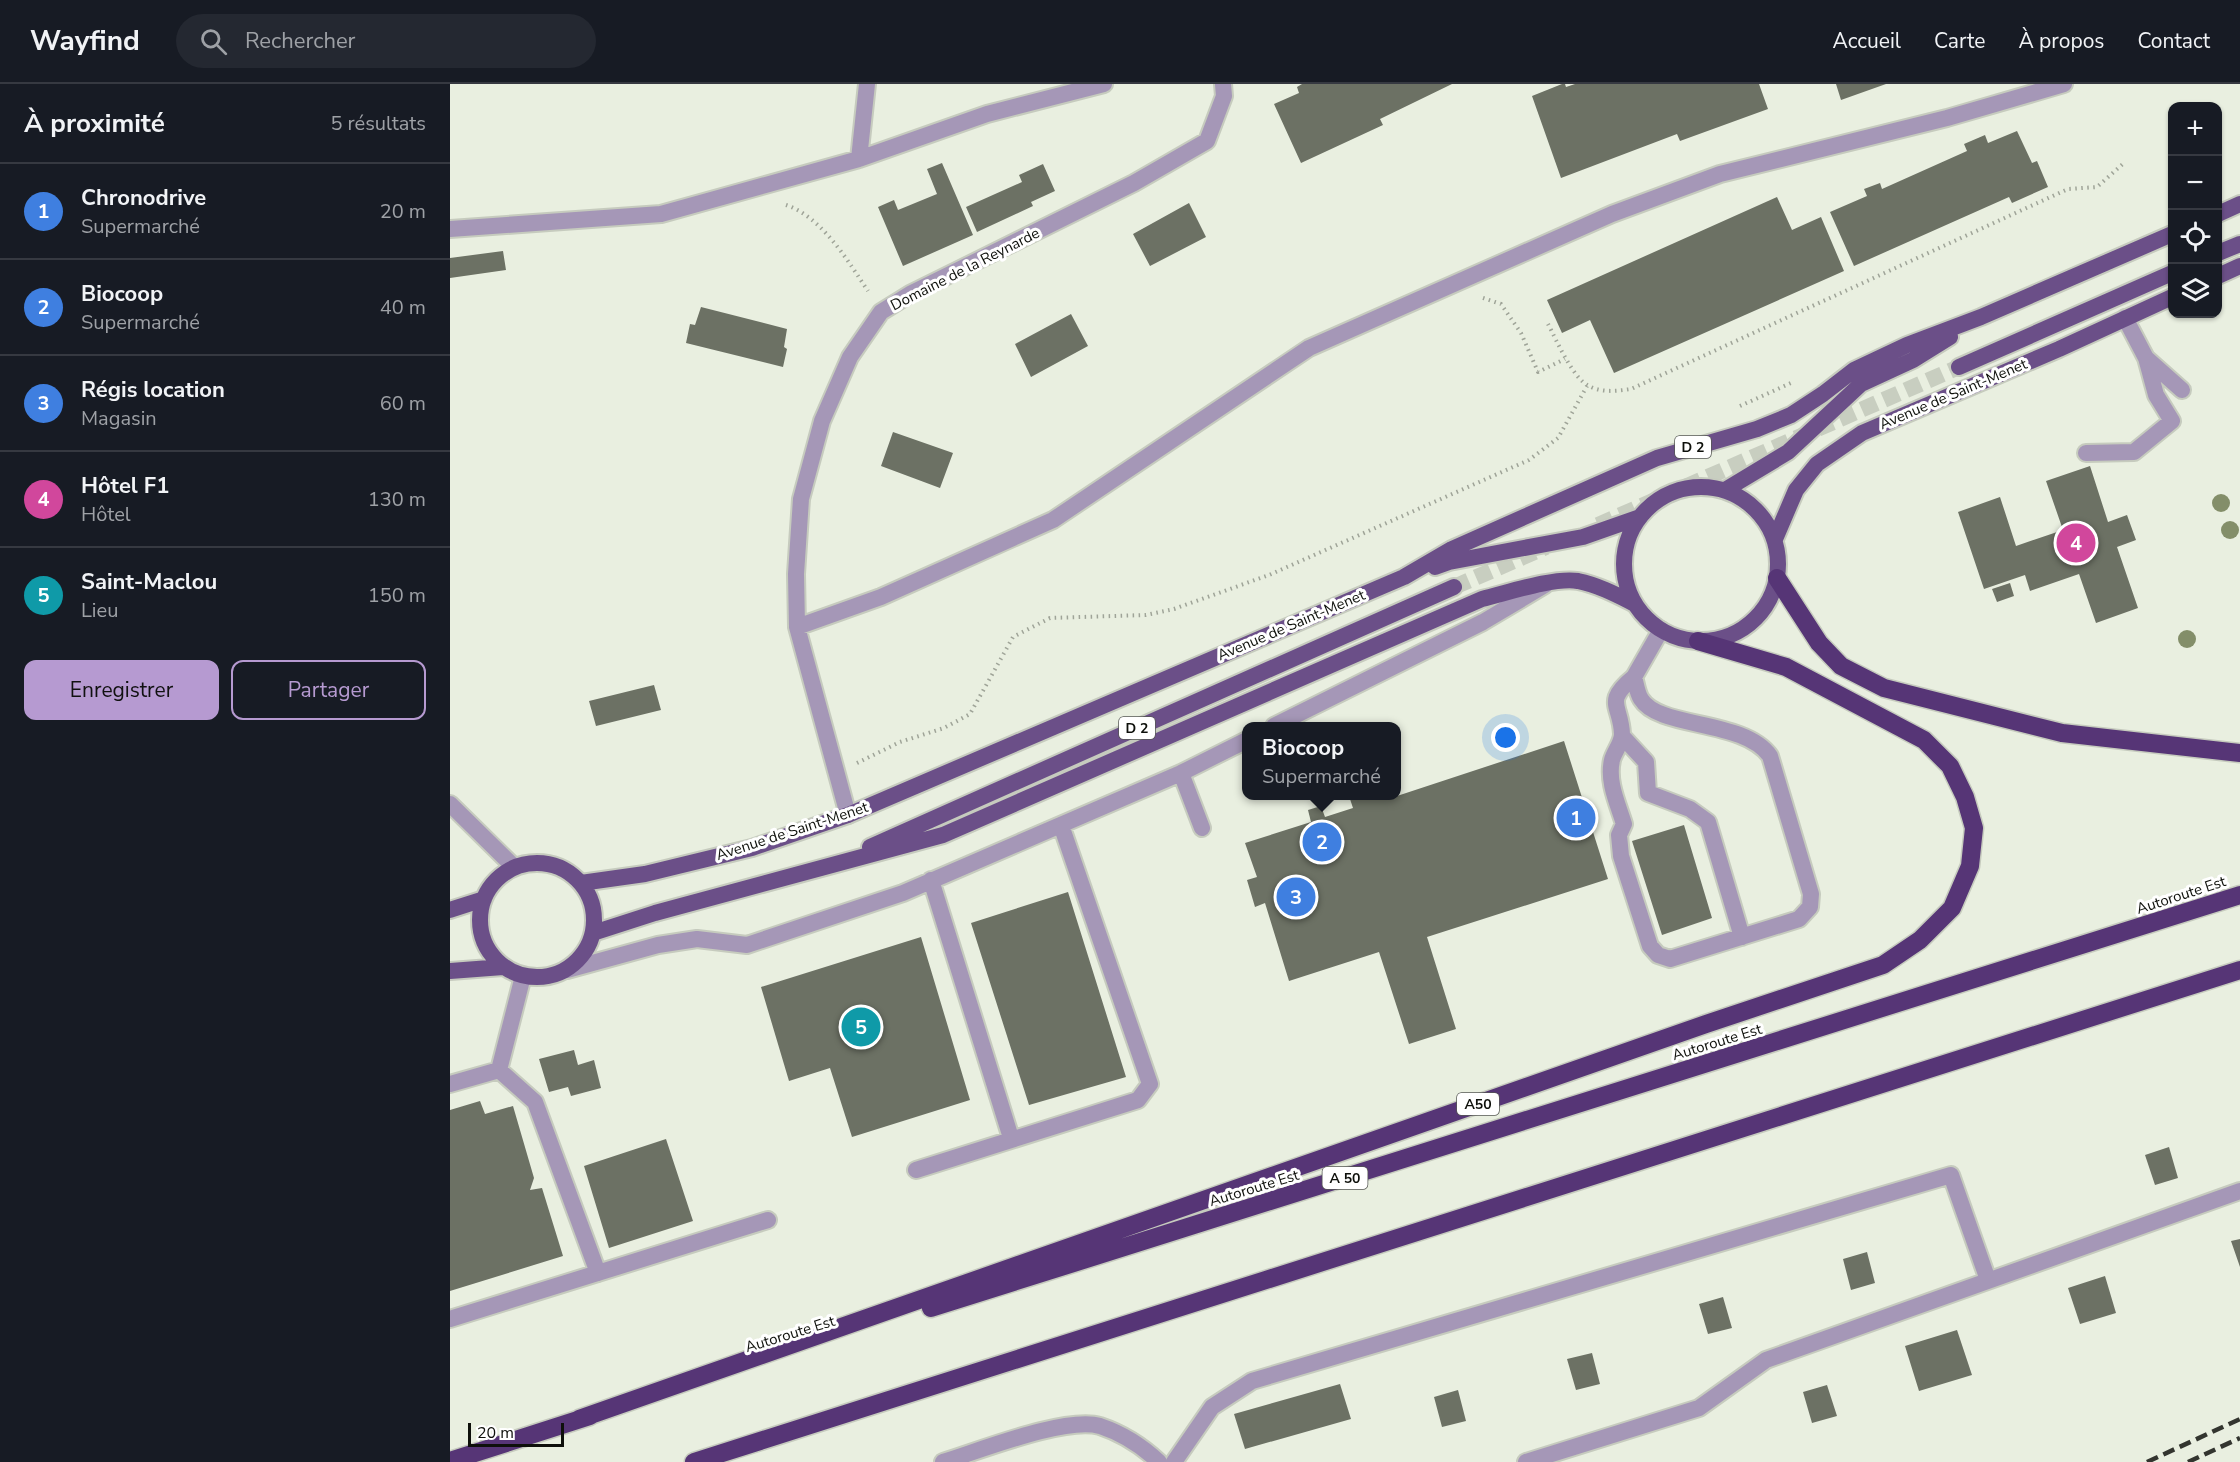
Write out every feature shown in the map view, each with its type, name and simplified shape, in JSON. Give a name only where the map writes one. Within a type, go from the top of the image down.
[{"type":"highway","points":[[1776,578],[1818,643],[1841,666],[1884,688],[2062,733],[2240,753]]},
{"type":"highway","name":"A50","points":[[579,1419],[1883,964],[1920,940],[1952,908],[1971,866],[1974,828],[1965,797],[1950,766],[1924,740],[1786,667],[1698,641]]},
{"type":"highway","name":"Autoroute Est","points":[[450,1461],[2240,895]]},
{"type":"highway","points":[[694,1462],[2240,971]]},
{"type":"main road","points":[[2222,212],[2240,204]]},
{"type":"main road","name":"Avenue de Saint-Menet","points":[[581,883],[645,874],[752,848],[848,815],[1404,577],[1452,549],[1657,458],[1757,429],[1791,415],[1854,370],[1907,345],[1981,317],[2168,236]]},
{"type":"main road","points":[[2222,252],[2240,244]]},
{"type":"main road","points":[[2222,274],[2240,266]]},
{"type":"main road","points":[[1959,367],[2168,275]]},
{"type":"main road","name":"Avenue de Saint-Menet","points":[[1775,539],[1796,490],[1817,464],[1843,444],[1862,433],[2168,299]]},
{"type":"main road","name":"Avenue de Saint-Menet","points":[[1725,490],[1788,452],[1861,384],[1913,360],[1981,317]]},
{"type":"main road","points":[[1701,487],[1725,490],[1746,501],[1763,518],[1775,539],[1779,559],[1776,578],[1767,605],[1749,625],[1725,638],[1698,641],[1661,630],[1649,621],[1635,604],[1625,575],[1626,544],[1640,516],[1657,500],[1678,490],[1701,487]]},
{"type":"main road","name":"D 2","points":[[1404,577],[1449,562],[1583,537],[1640,516]]},
{"type":"main road","name":"D 2","points":[[593,933],[655,913],[943,835],[1482,599],[1549,583],[1576,581],[1602,589],[1635,604]]},
{"type":"main road","name":"D 2","points":[[820,869],[1454,587]]},
{"type":"main road","points":[[538,863],[562,868],[581,883],[590,898],[595,915],[593,933],[584,954],[567,970],[546,978],[523,976],[502,967],[486,948],[479,924],[484,899],[496,880],[514,867],[538,863]]},
{"type":"main road","points":[[450,910],[484,899]]},
{"type":"main road","points":[[450,971],[502,967]]},
{"type":"street","points":[[859,159],[867,84]]},
{"type":"street","points":[[450,229],[661,214],[859,159],[987,114],[1104,84]]},
{"type":"street","name":"Domaine de la Reynarde","points":[[848,815],[797,627],[796,574],[801,499],[822,420],[850,357],[881,312],[910,294],[1134,183],[1207,141],[1224,96],[1223,84]]},
{"type":"street","points":[[797,627],[881,597],[1053,520],[1309,348],[1612,214],[1720,174],[1947,118],[2064,84]]},
{"type":"street","points":[[2086,453],[2134,452],[2172,421],[2156,395],[2146,358],[2125,318]]},
{"type":"street","points":[[2146,358],[2182,390]]},
{"type":"street","points":[[1282,722],[1483,622],[1549,583]]},
{"type":"street","points":[[1661,630],[1634,676],[1620,688],[1615,707],[1622,736],[1646,762],[1648,793],[1690,809],[1708,822],[1742,937]]},
{"type":"street","points":[[1622,736],[1612,761],[1612,788],[1624,824],[1620,835],[1622,856],[1650,946],[1658,955],[1670,959],[1799,919],[1810,907],[1811,894],[1770,756],[1763,746],[1742,736],[1655,712],[1641,700],[1634,676]]},
{"type":"street","points":[[567,970],[658,945],[697,939],[747,945],[903,893],[1181,773],[1242,742]]},
{"type":"street","points":[[1181,773],[1202,828]]},
{"type":"street","points":[[450,804],[514,867]]},
{"type":"street","points":[[916,1170],[1011,1138],[1138,1100],[1150,1084],[1061,825]]},
{"type":"street","points":[[931,880],[1011,1138]]},
{"type":"street","points":[[499,1070],[523,976]]},
{"type":"street","points":[[450,1084],[499,1070]]},
{"type":"street","points":[[499,1070],[535,1102],[598,1273]]},
{"type":"street","points":[[1173,1462],[1212,1407],[1252,1381],[1951,1175],[1988,1280]]},
{"type":"street","points":[[1526,1462],[1699,1408],[1766,1360],[2240,1191]]},
{"type":"street","points":[[450,1319],[768,1220]]},
{"type":"street","points":[[943,1462],[1061,1425],[1099,1426],[1145,1449],[1160,1462]]},
{"type":"path","points":[[1548,324],[1565,359],[1587,386],[1610,392],[1631,389],[2068,189],[2097,187],[2124,163]]},
{"type":"path","points":[[779,202],[798,209],[838,246],[881,312]]},
{"type":"path","points":[[1478,296],[1501,304],[1521,333],[1538,372],[1565,359]]},
{"type":"path","points":[[838,773],[900,742],[944,728],[970,714],[1013,637],[1050,618],[1146,615],[1174,609],[1269,575],[1529,460],[1558,438],[1587,386]]},
{"type":"building","points":[[1302,84],[1452,84],[1380,119],[1383,125],[1301,163],[1274,104],[1299,93],[1297,87]]},
{"type":"building","points":[[1562,84],[1566,87],[1575,84],[1759,84],[1768,109],[1680,141],[1677,134],[1561,178],[1532,96]]},
{"type":"building","points":[[1836,84],[1886,84],[1841,100]]},
{"type":"building","points":[[2017,131],[2032,163],[2037,161],[2048,187],[2012,203],[2009,197],[1854,266],[1830,212],[1867,196],[1864,189],[1880,183],[1882,189],[1967,151],[1964,144],[1985,135],[1988,143]]},
{"type":"building","points":[[942,163],[973,235],[903,266],[878,207],[894,200],[898,210],[937,194],[927,169]]},
{"type":"building","points":[[1043,164],[1055,191],[1031,202],[1033,206],[977,232],[966,207],[1022,182],[1019,175]]},
{"type":"building","points":[[1777,197],[1792,230],[1821,217],[1844,271],[1614,373],[1590,320],[1562,333],[1547,300]]},
{"type":"building","points":[[1189,203],[1206,237],[1150,266],[1133,234]]},
{"type":"building","points":[[503,251],[506,270],[450,278],[450,258]]},
{"type":"building","points":[[701,307],[787,329],[784,347],[787,349],[783,367],[686,343],[690,324],[695,325]]},
{"type":"building","points":[[1071,314],[1088,346],[1031,377],[1015,344]]},
{"type":"building","points":[[893,432],[953,453],[940,488],[881,466]]},
{"type":"building","points":[[2090,466],[2108,522],[2127,515],[2136,540],[2117,547],[2138,608],[2096,623],[2079,574],[2030,591],[2025,575],[1984,589],[1958,512],[2000,497],[2016,546],[2063,530],[2046,481]]},
{"type":"building","points":[[2010,583],[2014,596],[1997,602],[1992,589]]},
{"type":"building","points":[[654,685],[661,710],[596,726],[589,701]]},
{"type":"building","points":[[1564,741],[1608,879],[1427,937],[1456,1029],[1409,1044],[1379,952],[1289,981],[1265,903],[1255,907],[1247,880],[1257,877],[1245,843],[1311,822],[1308,810],[1321,806],[1325,817],[1353,808],[1350,800],[1401,800],[1401,795]]},
{"type":"building","points":[[1684,825],[1712,918],[1662,935],[1632,841]]},
{"type":"building","points":[[1068,892],[1126,1077],[1029,1105],[971,923]]},
{"type":"building","points":[[921,937],[970,1100],[852,1137],[830,1068],[789,1081],[761,987]]},
{"type":"building","points":[[574,1050],[578,1065],[594,1060],[601,1088],[571,1096],[568,1087],[549,1092],[539,1059]]},
{"type":"building","points":[[480,1101],[485,1114],[513,1106],[534,1178],[530,1190],[542,1188],[563,1256],[450,1291],[450,1110]]},
{"type":"building","points":[[666,1139],[693,1221],[609,1248],[584,1166]]},
{"type":"building","points":[[2169,1147],[2178,1178],[2155,1185],[2145,1155]]},
{"type":"building","points":[[2240,1239],[2240,1267],[2231,1241]]},
{"type":"building","points":[[1867,1252],[1875,1283],[1851,1290],[1843,1259]]},
{"type":"building","points":[[2105,1276],[2116,1313],[2080,1324],[2068,1288]]},
{"type":"building","points":[[1723,1297],[1732,1328],[1708,1334],[1699,1304]]},
{"type":"building","points":[[1957,1330],[1972,1375],[1919,1391],[1905,1346]]},
{"type":"building","points":[[1592,1353],[1600,1384],[1576,1390],[1567,1359]]},
{"type":"building","points":[[1340,1384],[1351,1419],[1245,1449],[1234,1414]]},
{"type":"building","points":[[1827,1385],[1837,1416],[1812,1423],[1803,1392]]},
{"type":"building","points":[[1458,1390],[1466,1421],[1442,1427],[1434,1397]]},
{"type":"tunnel","points":[[1598,525],[1959,367]]},
{"type":"tunnel","points":[[1454,587],[1546,547]]},
{"type":"railway","points":[[2147,1462],[2240,1419]]},
{"type":"railway","points":[[2188,1462],[2240,1438]]},
{"type":"place","name":"Hôtel F1","points":[[2076,543]]},
{"type":"place","name":"Chronodrive","points":[[1576,818]]},
{"type":"place","name":"Biocoop","points":[[1322,842]]},
{"type":"place","name":"Régis location","points":[[1296,897]]},
{"type":"place","name":"Saint-Maclou","points":[[861,1027]]}]
